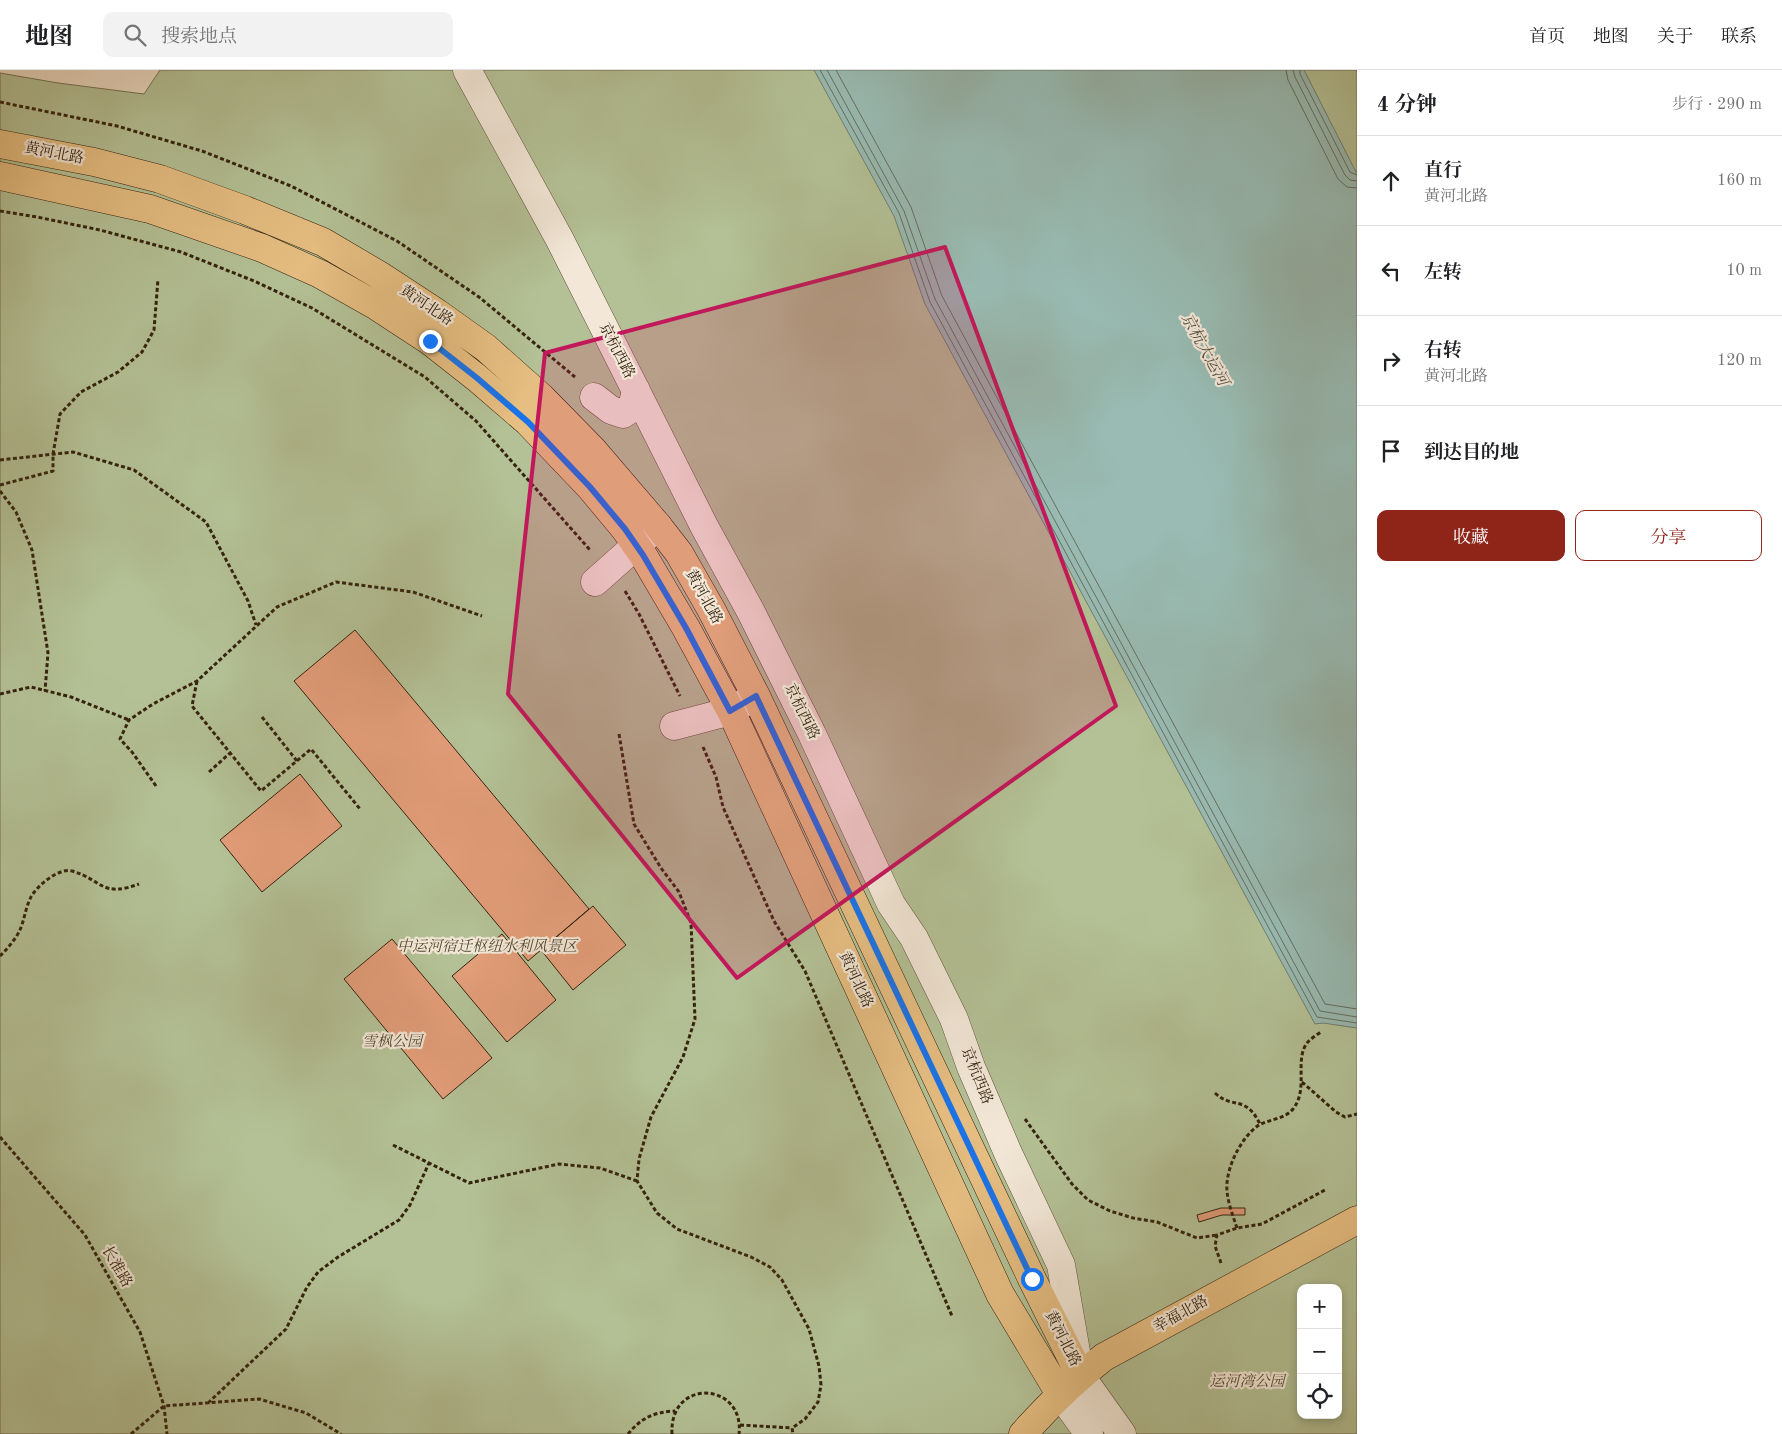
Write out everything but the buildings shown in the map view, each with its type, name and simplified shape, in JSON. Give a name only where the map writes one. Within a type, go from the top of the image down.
[{"type":"main road","name":"黄河北路","points":[[0,144],[94,162],[160,179],[245,210],[322,242],[379,275],[486,348],[541,397],[587,443],[635,497],[679,553],[711,609],[756,696],[1032,1279],[1080,1375]]},
{"type":"main road","name":"黄河北路","points":[[0,176],[150,209],[262,248],[320,274],[375,305],[438,347],[528,422],[590,487],[637,545],[686,628],[730,711],[1000,1294],[1060,1394]]},
{"type":"main road","name":"幸福北路","points":[[1022,1434],[1080,1375],[1104,1357],[1357,1220]]},
{"type":"street","name":"京杭西路","points":[[467,70],[560,240],[704,526],[756,621],[812,734],[891,904],[914,938],[954,1019],[971,1068],[1060,1265],[1080,1375]]},
{"type":"street","points":[[594,397],[611,410],[623,414],[632,408],[636,390]]},
{"type":"street","points":[[602,576],[658,526]]},
{"type":"street","points":[[683,724],[730,711],[756,696]]},
{"type":"street","points":[[1080,1375],[1122,1434]]},
{"type":"street","points":[[1060,1394],[1089,1434]]},
{"type":"path","points":[[0,212],[37,217],[100,230],[181,252],[254,280],[312,308],[425,377],[476,420],[602,576],[626,592],[639,614],[683,724],[716,777],[723,807],[774,921],[805,971],[952,1316]]},
{"type":"path","points":[[0,485],[53,471],[53,454],[60,414],[81,392],[118,372],[142,352],[154,330],[158,279]]},
{"type":"path","points":[[0,460],[73,452],[134,470],[206,522],[248,601],[256,625]]},
{"type":"path","points":[[0,491],[16,512],[32,550],[48,653],[45,691]]},
{"type":"path","points":[[156,786],[132,752],[120,739],[129,720],[153,704],[197,681],[277,607],[336,582],[413,592],[482,616]]},
{"type":"path","points":[[197,681],[192,706],[260,791],[312,749],[360,808]]},
{"type":"path","points":[[0,694],[31,687],[72,697],[129,720]]},
{"type":"path","points":[[262,717],[298,760]]},
{"type":"path","points":[[619,734],[634,824],[661,868],[679,892],[691,923],[695,1019],[683,1057],[651,1117],[639,1160],[637,1181],[657,1213],[677,1229],[751,1257],[770,1267],[782,1280],[809,1329],[819,1366],[821,1385],[818,1402],[805,1419],[792,1428],[740,1426]]},
{"type":"path","points":[[208,772],[230,754]]},
{"type":"path","points":[[0,956],[19,932],[30,897],[56,873],[66,869],[80,873],[109,889],[124,890],[139,884]]},
{"type":"path","points":[[1237,1228],[1227,1192],[1228,1177],[1236,1154],[1247,1135],[1260,1124],[1277,1120],[1293,1109],[1300,1093],[1302,1081],[1303,1074],[1300,1061],[1307,1043],[1322,1031]]},
{"type":"path","points":[[1302,1081],[1336,1112],[1345,1117],[1357,1114]]},
{"type":"path","points":[[1215,1093],[1222,1100],[1242,1103],[1248,1107],[1256,1115],[1260,1124]]},
{"type":"path","points":[[1024,1117],[1072,1184],[1088,1200],[1110,1211],[1133,1218],[1157,1222],[1197,1238],[1262,1224],[1325,1190]]},
{"type":"path","name":"长淮路","points":[[0,1137],[85,1235],[140,1332],[164,1406],[167,1434]]},
{"type":"path","points":[[393,1145],[469,1183],[559,1164],[600,1168],[637,1181]]},
{"type":"path","points":[[208,1403],[286,1329],[307,1287],[318,1272],[338,1257],[399,1220],[410,1205],[429,1162]]},
{"type":"path","points":[[1217,1235],[1215,1246],[1229,1289]]},
{"type":"path","points":[[672,1434],[671,1422],[675,1411],[682,1402],[692,1395],[702,1393],[714,1394],[724,1398],[732,1405],[738,1415],[739,1434]]},
{"type":"path","points":[[131,1434],[164,1406],[258,1399],[306,1413],[341,1434]]},
{"type":"path","points":[[628,1434],[637,1424],[659,1412],[675,1411]]},
{"type":"path","points":[[792,1428],[793,1434]]},
{"type":"highlighted area","points":[[945,247],[1116,706],[737,978],[508,694],[545,353]]},
{"type":"green space","name":"中运河宿迁枢纽水利风景区","points":[[160,70],[1357,70],[1357,1434],[0,1434],[0,73],[58,83],[144,94]]},
{"type":"water","name":"京杭大运河","points":[[814,70],[1304,70],[1357,174],[1357,1028],[1323,1023],[1315,1024],[925,304],[894,216]]},
{"type":"route","points":[[430,341],[528,422],[590,487],[625,529],[637,545],[686,628],[730,711],[756,696],[1032,1279]]},
{"type":"park label","name":"雪枫公园","points":[[392,1042]]},
{"type":"park label","name":"运河湾公园","points":[[1247,1382]]}]
